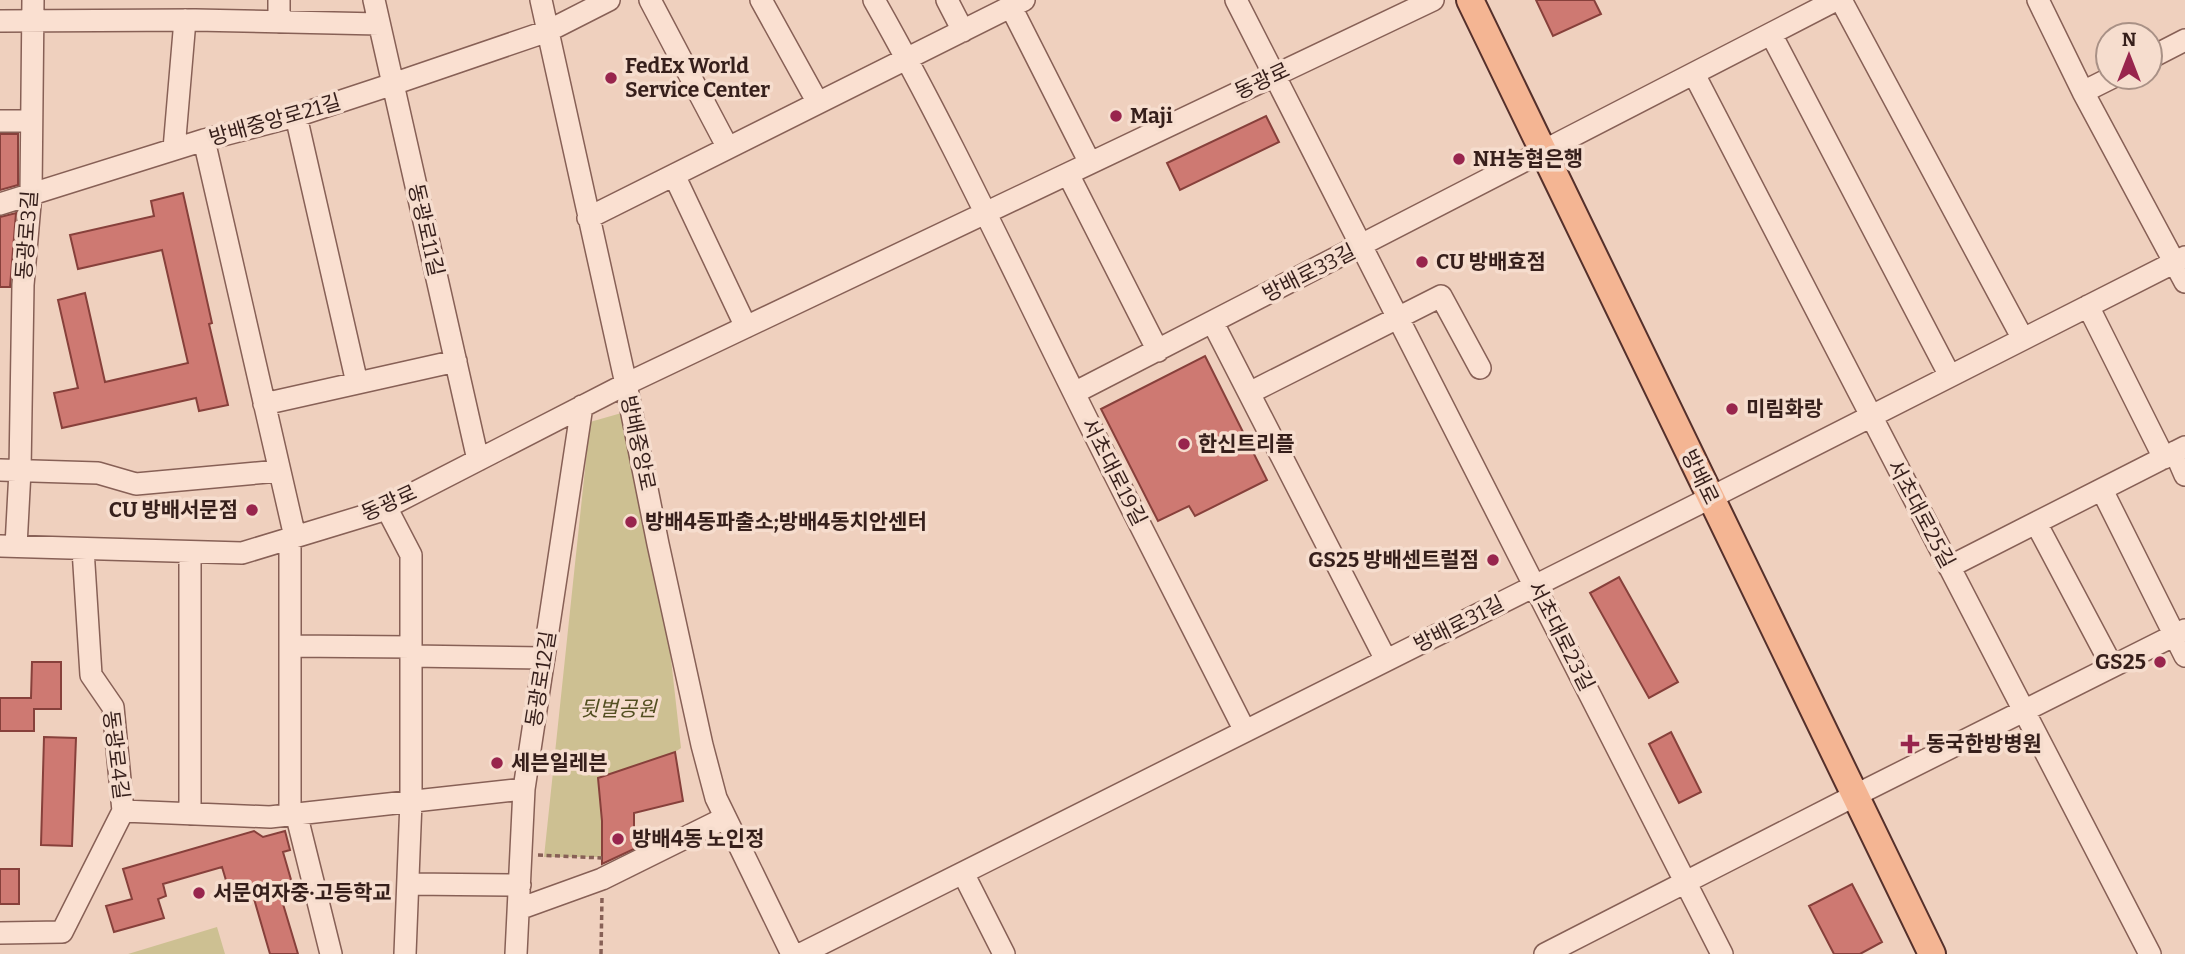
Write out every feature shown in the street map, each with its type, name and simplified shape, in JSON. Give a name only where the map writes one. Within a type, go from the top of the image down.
[{"type":"main road","name":"방배로","points":[[1470,0],[1932,954]]},
{"type":"street","name":"동광로3길","points":[[8,546],[10,470],[31,193],[33,0]]},
{"type":"street","points":[[279,0],[279,22]]},
{"type":"street","name":"동광로11길","points":[[374,0],[478,460]]},
{"type":"street","name":"방배중앙로","points":[[541,0],[702,745],[716,798],[792,954]]},
{"type":"street","name":"방배중앙로21길","points":[[0,204],[204,139],[296,116],[393,85],[548,31],[609,0]]},
{"type":"street","points":[[650,0],[728,148]]},
{"type":"street","points":[[761,0],[818,103]]},
{"type":"street","name":"서초대로19길","points":[[874,0],[907,58],[986,213],[1245,731]]},
{"type":"street","points":[[947,0],[963,31]]},
{"type":"street","name":"서초대로23길","points":[[1236,0],[1722,954]]},
{"type":"street","name":"동광로","points":[[8,546],[242,553],[377,512],[626,384],[1433,0]]},
{"type":"street","points":[[1838,0],[2023,339]]},
{"type":"street","name":"방배로33길","points":[[1074,393],[1838,0]]},
{"type":"street","points":[[2038,0],[2083,92],[2180,259],[2185,282]]},
{"type":"street","points":[[588,218],[1018,3],[1090,163]]},
{"type":"street","points":[[0,21],[32,22],[115,10],[192,13],[279,22],[379,24]]},
{"type":"street","points":[[174,149],[192,13]]},
{"type":"street","points":[[1772,34],[1951,376]]},
{"type":"street","points":[[2164,51],[2185,40]]},
{"type":"street","name":"서초대로25길","points":[[1694,74],[2150,954]]},
{"type":"street","points":[[2083,92],[2094,86]]},
{"type":"street","points":[[296,116],[358,383]]},
{"type":"street","points":[[0,121],[31,121]]},
{"type":"street","points":[[204,139],[293,538],[290,646],[293,814],[331,954]]},
{"type":"street","points":[[1068,174],[1158,351]]},
{"type":"street","points":[[674,175],[746,327]]},
{"type":"street","name":"방배로31길","points":[[963,873],[2180,259]]},
{"type":"street","points":[[1249,393],[1441,296],[1480,368]]},
{"type":"street","points":[[2088,306],[2185,475]]},
{"type":"street","points":[[1213,323],[1386,660]]},
{"type":"street","points":[[264,404],[456,361]]},
{"type":"street","name":"동광로12길","points":[[516,954],[524,789],[582,407]]},
{"type":"street","points":[[1949,567],[2174,452]]},
{"type":"street","points":[[10,470],[98,473],[136,484],[279,471]]},
{"type":"street","points":[[2102,490],[2180,632],[2185,656]]},
{"type":"street","points":[[386,507],[411,555],[411,801],[405,954]]},
{"type":"street","points":[[2036,523],[2112,666]]},
{"type":"street","name":"동광로4길","points":[[0,933],[62,932],[123,811],[113,707],[91,675],[83,549]]},
{"type":"street","points":[[190,553],[190,814]]},
{"type":"street","points":[[1545,954],[2180,632]]},
{"type":"street","points":[[290,646],[544,658]]},
{"type":"street","points":[[123,811],[270,817],[524,789]]},
{"type":"street","points":[[520,909],[602,879],[725,818]]},
{"type":"street","points":[[801,954],[963,873],[1004,954]]},
{"type":"street","points":[[408,884],[520,885]]},
{"type":"path","points":[[522,854],[602,857]]},
{"type":"path","points":[[601,954],[602,879]]},
{"type":"green space","name":"뒷벌공원","points":[[632,410],[658,544],[681,748],[598,778],[602,857],[544,857],[590,422]]},
{"type":"green space","points":[[217,927],[225,954],[128,954]]},
{"type":"building","points":[[1536,0],[1594,0],[1601,14],[1553,36]]},
{"type":"building","points":[[1266,116],[1279,142],[1180,190],[1167,163]]},
{"type":"building","points":[[0,134],[18,134],[18,185],[0,190]]},
{"type":"building","points":[[183,193],[228,405],[199,411],[196,398],[62,428],[54,393],[78,388],[58,300],[85,293],[105,382],[188,363],[162,250],[78,269],[70,235],[154,216],[151,201]]},
{"type":"building","points":[[16,213],[10,287],[0,287],[0,217]]},
{"type":"building","name":"한신트리플","points":[[1205,356],[1267,480],[1195,516],[1189,506],[1158,521],[1101,409]]},
{"type":"building","points":[[1619,577],[1678,682],[1649,698],[1590,593]]},
{"type":"building","points":[[32,662],[61,662],[61,709],[34,709],[34,731],[0,731],[0,698],[31,698]]},
{"type":"building","points":[[1671,732],[1701,792],[1679,803],[1649,744]]},
{"type":"building","points":[[44,737],[76,738],[72,846],[41,845]]},
{"type":"building","points":[[675,752],[683,801],[634,813],[634,849],[602,864],[598,778]]},
{"type":"building","points":[[254,831],[263,837],[285,831],[290,850],[283,852],[294,890],[280,894],[298,954],[270,954],[252,892],[231,897],[222,867],[163,884],[166,896],[158,899],[164,918],[114,932],[106,906],[132,899],[123,869]]},
{"type":"building","points":[[0,869],[19,869],[19,904],[0,904]]},
{"type":"building","points":[[1852,884],[1882,942],[1860,954],[1834,954],[1809,906]]},
{"type":"place","name":"FedEx World Service Center","points":[[611,78]]},
{"type":"place","name":"Maji","points":[[1116,116]]},
{"type":"place","name":"NH농협은행","points":[[1459,159]]},
{"type":"place","name":"CU 방배효점","points":[[1422,262]]},
{"type":"place","name":"미림화랑","points":[[1732,409]]},
{"type":"place","name":"한신트리플","points":[[1184,444]]},
{"type":"place","name":"CU 방배서문점","points":[[252,510]]},
{"type":"place","name":"방배4동파출소;방배4동치안센터","points":[[631,522]]},
{"type":"place","name":"GS25 방배센트럴점","points":[[1493,560]]},
{"type":"place","name":"GS25","points":[[2160,662]]},
{"type":"place","name":"동국한방병원","points":[[1910,744]]},
{"type":"place","name":"세븐일레븐","points":[[497,763]]},
{"type":"place","name":"방배4동 노인정","points":[[618,839]]},
{"type":"place","name":"서문여자중·고등학교","points":[[199,893]]}]
